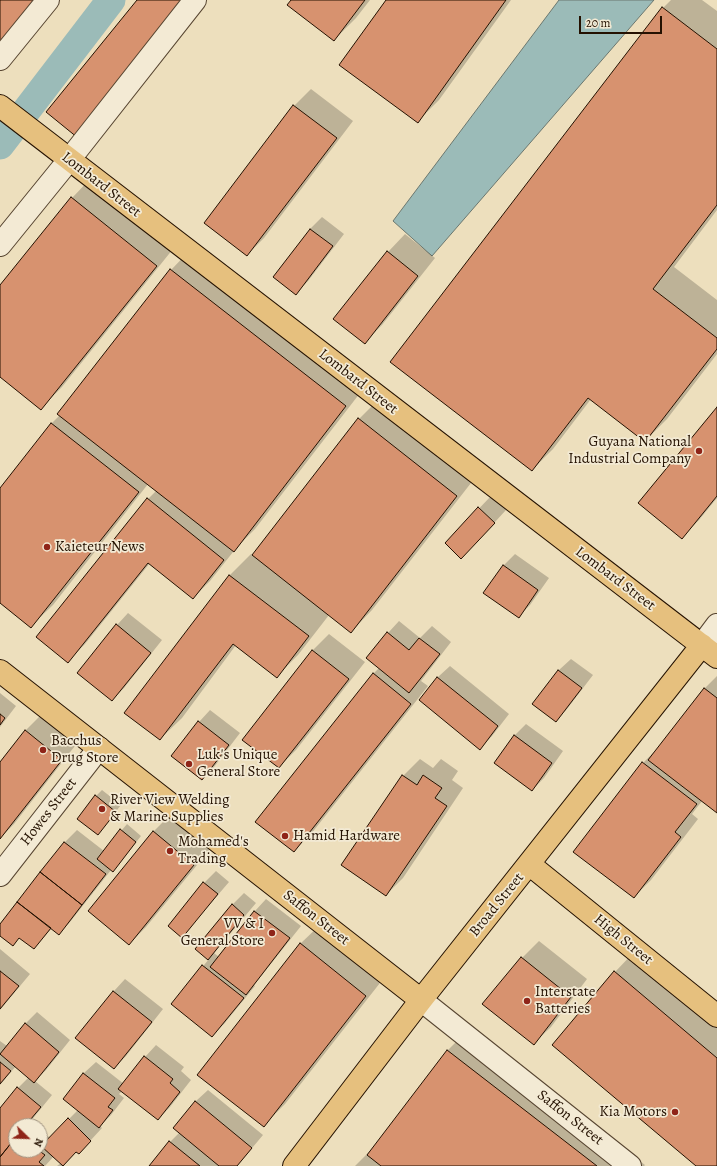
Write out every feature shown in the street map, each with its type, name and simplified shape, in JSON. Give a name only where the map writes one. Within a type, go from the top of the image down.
[{"type":"main road","name":"Lombard Street","points":[[0,106],[709,651]]},
{"type":"main road","name":"Broad Street","points":[[294,1166],[421,1000],[529,864],[709,651]]},
{"type":"main road","name":"Saffon Street","points":[[0,671],[421,1000]]},
{"type":"main road","name":"High Street","points":[[529,864],[717,1016]]},
{"type":"street","points":[[0,59],[48,0]]},
{"type":"street","points":[[0,245],[195,0]]},
{"type":"street","points":[[709,651],[717,625]]},
{"type":"street","name":"Howes Street","points":[[0,875],[99,748]]},
{"type":"street","name":"Saffon Street","points":[[421,1000],[630,1166]]},
{"type":"water","points":[[106,0],[117,0],[68,56]]},
{"type":"water","points":[[559,0],[654,0],[432,256],[393,221]]},
{"type":"building","points":[[0,0],[36,0],[0,44]]},
{"type":"building","points":[[137,0],[189,0],[78,138],[46,112]]},
{"type":"building","points":[[291,0],[365,0],[334,41],[287,5]]},
{"type":"building","points":[[386,0],[506,0],[418,123],[339,65]]},
{"type":"building","points":[[662,7],[717,49],[717,205],[653,289],[717,338],[717,349],[645,442],[588,398],[532,471],[390,362]]},
{"type":"building","points":[[293,105],[337,138],[247,256],[204,223]]},
{"type":"building","points":[[71,197],[157,266],[41,410],[0,377],[0,285]]},
{"type":"building","points":[[310,229],[333,246],[296,295],[273,277]]},
{"type":"building","points":[[387,251],[418,276],[365,344],[333,319]]},
{"type":"building","points":[[170,269],[346,406],[234,552],[57,414]]},
{"type":"building","name":"Guyana National Industrial Company","points":[[717,407],[717,496],[682,539],[638,503]]},
{"type":"building","points":[[358,418],[457,496],[351,633],[252,555]]},
{"type":"building","name":"Kaieteur News","points":[[51,423],[139,492],[31,628],[0,603],[0,488]]},
{"type":"building","points":[[147,498],[224,560],[193,599],[148,563],[68,663],[36,637]]},
{"type":"building","points":[[478,507],[495,523],[461,559],[445,543]]},
{"type":"building","points":[[503,565],[538,590],[519,618],[483,593]]},
{"type":"building","points":[[229,575],[309,636],[277,678],[233,644],[160,740],[124,713]]},
{"type":"building","points":[[116,624],[151,653],[112,701],[77,673]]},
{"type":"building","points":[[387,632],[409,650],[419,638],[440,654],[409,693],[366,658]]},
{"type":"building","points":[[312,650],[349,679],[279,768],[242,740]]},
{"type":"building","points":[[558,670],[582,688],[556,722],[532,704]]},
{"type":"building","points":[[373,673],[411,704],[294,852],[255,822]]},
{"type":"building","points":[[437,677],[498,726],[480,750],[419,700]]},
{"type":"building","points":[[704,688],[717,698],[717,813],[648,760]]},
{"type":"building","points":[[0,714],[5,718],[0,725]]},
{"type":"building","points":[[198,721],[229,745],[202,780],[171,756]]},
{"type":"building","points":[[25,730],[62,760],[0,839],[0,762]]},
{"type":"building","points":[[514,735],[552,763],[532,791],[494,763]]},
{"type":"building","points":[[642,762],[697,804],[675,832],[681,837],[634,898],[573,852]]},
{"type":"building","points":[[402,775],[417,785],[423,775],[442,788],[435,798],[447,806],[386,896],[341,865]]},
{"type":"building","points":[[95,795],[116,812],[98,835],[77,819]]},
{"type":"building","points":[[120,829],[136,842],[113,872],[97,859]]},
{"type":"building","points":[[153,831],[194,865],[129,945],[88,911]]},
{"type":"building","points":[[64,842],[106,874],[82,905],[40,872]]},
{"type":"building","points":[[40,872],[82,905],[59,935],[17,902]]},
{"type":"building","points":[[203,882],[218,894],[182,938],[168,926]]},
{"type":"building","points":[[17,902],[51,928],[34,949],[19,938],[13,946],[0,936],[0,924]]},
{"type":"building","points":[[232,904],[244,915],[208,960],[195,949]]},
{"type":"building","points":[[254,911],[290,938],[246,995],[210,967]]},
{"type":"building","points":[[300,943],[366,996],[264,1127],[197,1075]]},
{"type":"building","name":"Interstate Batteries","points":[[521,957],[571,997],[534,1045],[482,1004]]},
{"type":"building","points":[[202,965],[244,998],[212,1037],[171,1004]]},
{"type":"building","points":[[0,971],[19,986],[0,1009]]},
{"type":"building","name":"Kia Motors","points":[[614,971],[717,1058],[717,1166],[696,1166],[552,1045]]},
{"type":"building","points":[[113,991],[152,1022],[114,1069],[75,1038]]},
{"type":"building","points":[[25,1023],[59,1052],[34,1083],[0,1054]]},
{"type":"building","points":[[447,1050],[597,1166],[381,1166],[367,1155]]},
{"type":"building","points":[[144,1056],[173,1079],[170,1083],[180,1092],[158,1120],[118,1089]]},
{"type":"building","points":[[0,1062],[11,1071],[0,1084]]},
{"type":"building","points":[[83,1073],[115,1098],[108,1107],[113,1110],[99,1128],[63,1099]]},
{"type":"building","points":[[17,1087],[41,1107],[32,1118],[8,1118],[8,1147],[0,1157],[0,1108]]},
{"type":"building","points":[[195,1101],[252,1148],[237,1166],[219,1166],[173,1128]]},
{"type":"building","points":[[68,1118],[91,1141],[79,1154],[76,1152],[63,1166],[48,1152],[48,1139]]},
{"type":"building","points":[[169,1141],[200,1166],[149,1166]]},
{"type":"building","points":[[8,1147],[8,1158],[42,1158],[39,1162],[44,1166],[0,1166],[0,1157]]},
{"type":"waterway","points":[[0,145],[111,0]]},
{"type":"place","name":"Guyana National Industrial Company","points":[[699,451]]},
{"type":"place","name":"Kaieteur News","points":[[47,547]]},
{"type":"place","name":"Bacchus Drug Store","points":[[43,750]]},
{"type":"place","name":"Luk's Unique General Store","points":[[189,764]]},
{"type":"place","name":"River View Welding & Marine Supplies","points":[[102,809]]},
{"type":"place","name":"Hamid Hardware","points":[[285,836]]},
{"type":"place","name":"Mohamed's Trading","points":[[170,851]]},
{"type":"place","name":"VV & I General Store","points":[[272,933]]},
{"type":"place","name":"Interstate Batteries","points":[[527,1001]]},
{"type":"place","name":"Kia Motors","points":[[675,1112]]}]
